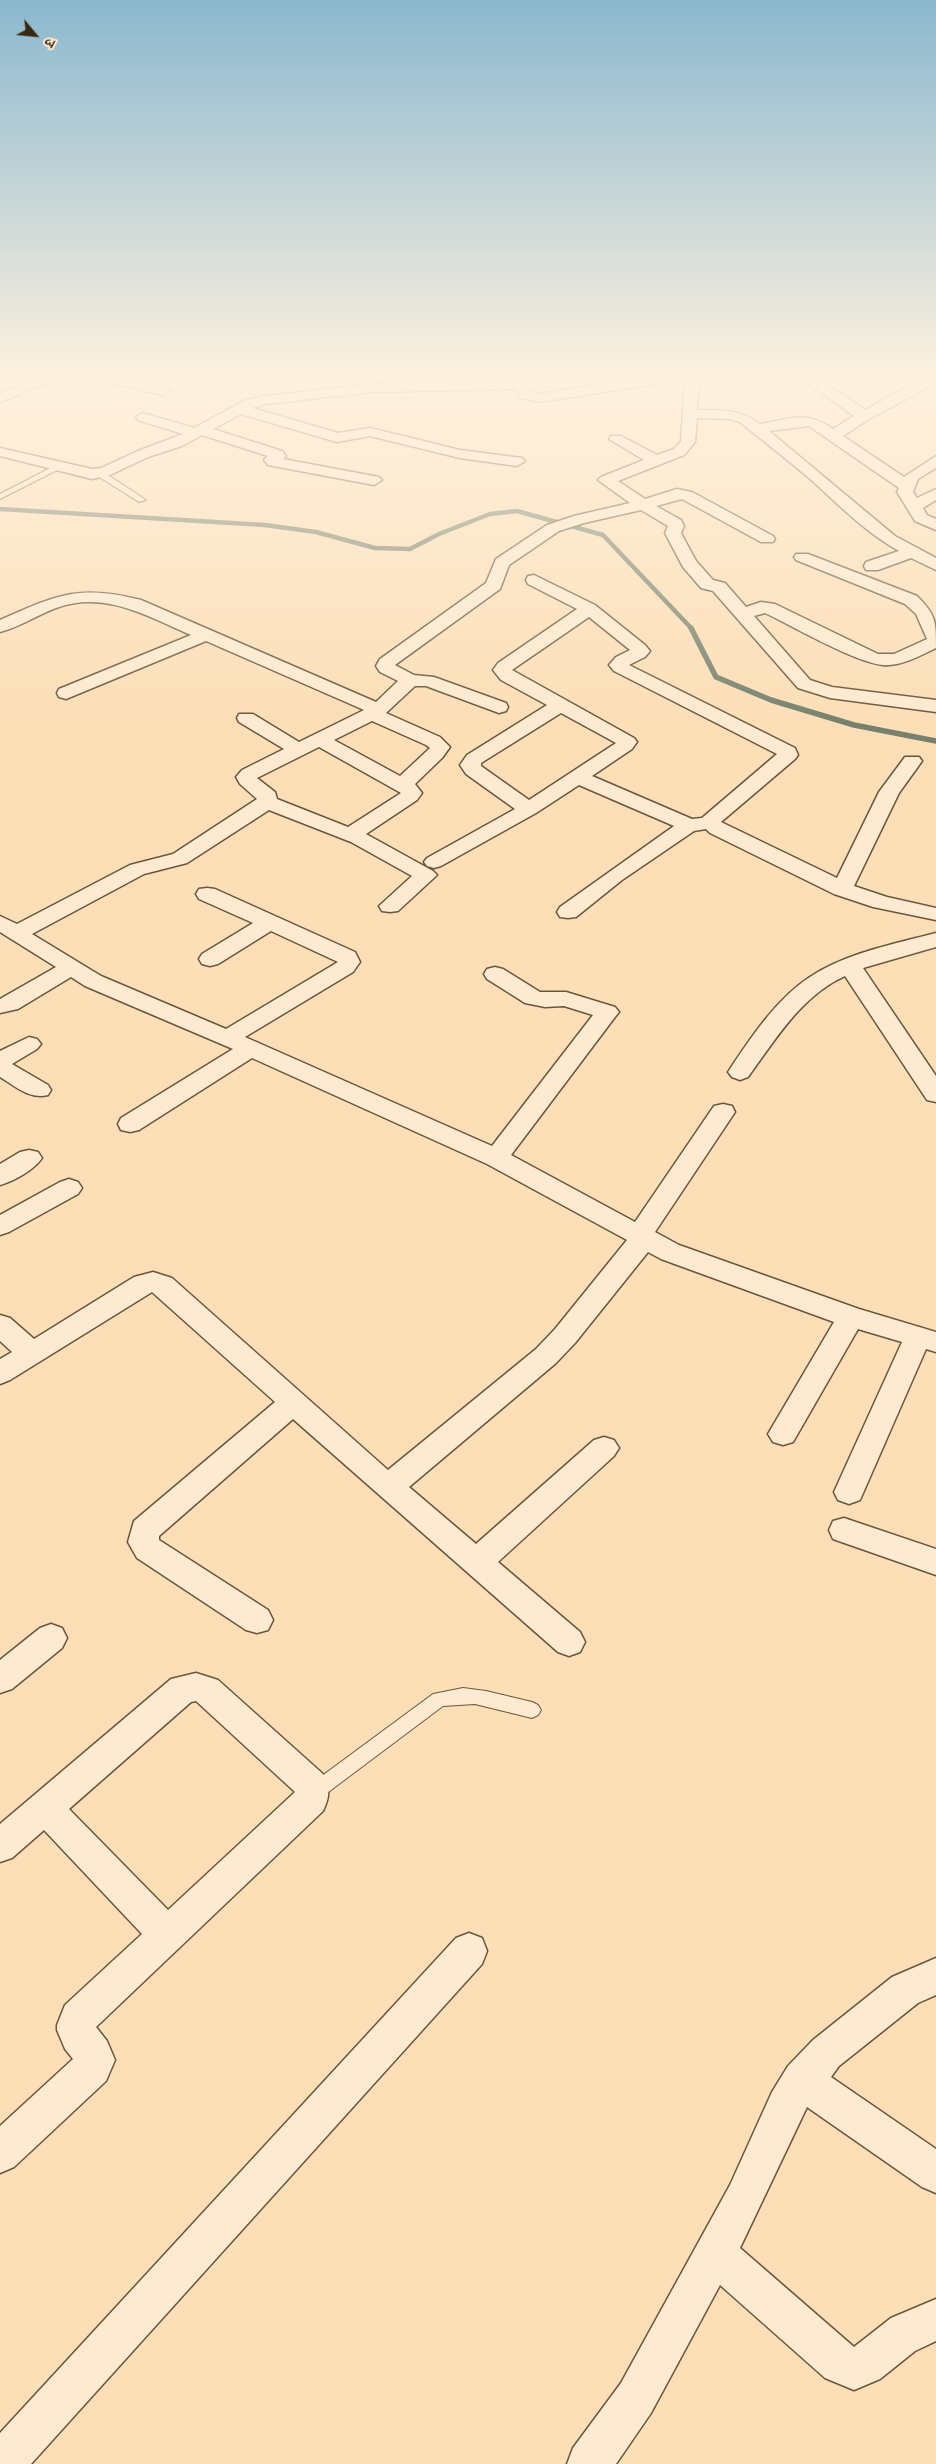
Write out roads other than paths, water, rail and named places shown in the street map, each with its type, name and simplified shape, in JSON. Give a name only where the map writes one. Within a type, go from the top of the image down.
[{"type":"street","points":[[627,494],[677,524],[673,533],[689,563],[707,584],[719,587],[804,684],[820,690],[936,706]]},
{"type":"street","points":[[500,707],[428,681],[410,680],[386,668],[386,663],[494,585],[502,563],[552,528],[580,518],[643,505],[677,494],[686,495],[767,539]]},
{"type":"street","points":[[834,494],[853,512],[889,539],[927,557]]},
{"type":"street","points":[[906,494],[921,518],[936,525]]},
{"type":"street","points":[[913,507],[936,494]]},
{"type":"street","points":[[802,557],[911,600],[924,612],[936,640],[838,693]]},
{"type":"street","points":[[872,566],[927,557]]},
{"type":"street","points":[[534,580],[589,609],[641,651],[620,662],[618,664],[620,667],[788,752],[788,755],[712,818],[711,823]]},
{"type":"street","points":[[0,628],[63,600],[89,594],[135,604],[376,712],[440,747],[402,785]]},
{"type":"street","points":[[743,614],[761,607],[769,608],[872,658],[882,661],[900,658]]},
{"type":"street","points":[[434,862],[529,809],[627,742],[507,676],[502,670],[589,609]]},
{"type":"street","points":[[66,693],[205,635]]},
{"type":"street","points":[[8,928],[137,869],[180,859],[267,802],[268,796],[246,777],[376,712],[410,680]]},
{"type":"street","points":[[529,809],[472,770],[470,765],[474,759],[560,705]]},
{"type":"street","points":[[246,718],[298,750]]},
{"type":"street","points":[[320,740],[402,785],[412,793],[354,830],[351,834],[354,837]]},
{"type":"street","points":[[842,889],[889,792],[912,761]]},
{"type":"street","points":[[577,777],[689,825],[711,823],[717,828],[842,889],[881,902],[936,914]]},
{"type":"street","points":[[267,802],[354,837],[426,875],[390,906]]},
{"type":"street","points":[[568,912],[615,876],[689,825]]},
{"type":"street","points":[[207,894],[347,957],[349,962],[344,968],[227,1038]]},
{"type":"street","points":[[210,960],[270,922]]},
{"type":"street","points":[[8,928],[71,968],[106,987],[251,1048],[496,1158],[641,1237],[684,1258],[851,1317],[927,1340],[849,1492]]},
{"type":"street","points":[[740,1072],[787,1009],[818,982],[850,966],[936,940]]},
{"type":"street","points":[[850,966],[936,1094]]},
{"type":"street","points":[[0,1006],[10,1004],[71,968]]},
{"type":"street","points":[[494,974],[533,998],[539,1000],[566,999],[607,1012],[496,1158]]},
{"type":"street","points":[[0,1061],[29,1044]]},
{"type":"street","points":[[130,1124],[251,1048]]},
{"type":"street","points":[[0,1067],[39,1090]]},
{"type":"street","points":[[388,1488],[546,1356],[564,1336],[641,1237],[723,1112]]},
{"type":"street","points":[[0,1176],[29,1158]]},
{"type":"street","points":[[0,1226],[69,1188]]},
{"type":"street","points":[[0,1373],[144,1284],[153,1282],[162,1285],[388,1488],[569,1642]]},
{"type":"street","points":[[783,1434],[851,1317]]},
{"type":"street","points":[[0,1325],[32,1353]]},
{"type":"street","points":[[257,1620],[148,1549],[143,1542],[145,1530],[293,1403]]},
{"type":"street","points":[[476,1563],[604,1448]]},
{"type":"street","points":[[844,1530],[936,1562]]},
{"type":"street","points":[[0,1679],[51,1638]]},
{"type":"street","points":[[0,1846],[183,1690],[196,1687],[206,1690],[311,1785],[313,1793],[311,1800],[78,2018],[74,2026],[76,2035],[93,2053],[96,2060],[92,2067],[0,2153]]},
{"type":"street","points":[[46,1808],[167,1934]]},
{"type":"street","points":[[1,2464],[469,1951]]},
{"type":"street","points":[[589,2464],[636,2398],[744,2199],[786,2106],[802,2080],[826,2053],[906,1990],[936,1976]]},
{"type":"street","points":[[802,2080],[936,2173]]},
{"type":"street","points":[[714,2253],[840,2363],[854,2369],[867,2365],[891,2342],[917,2326],[936,2320]]},
{"type":"lane","points":[[132,494],[142,500]]},
{"type":"lane","points":[[313,1793],[439,1699],[457,1694],[480,1696],[532,1710]]},
{"type":"waterway","points":[[0,509],[265,525],[316,532],[375,548],[410,549],[439,534],[490,514],[517,511],[603,535],[692,629]]},
{"type":"waterway","points":[[691,628],[716,677],[771,700],[854,725],[936,741]]}]
